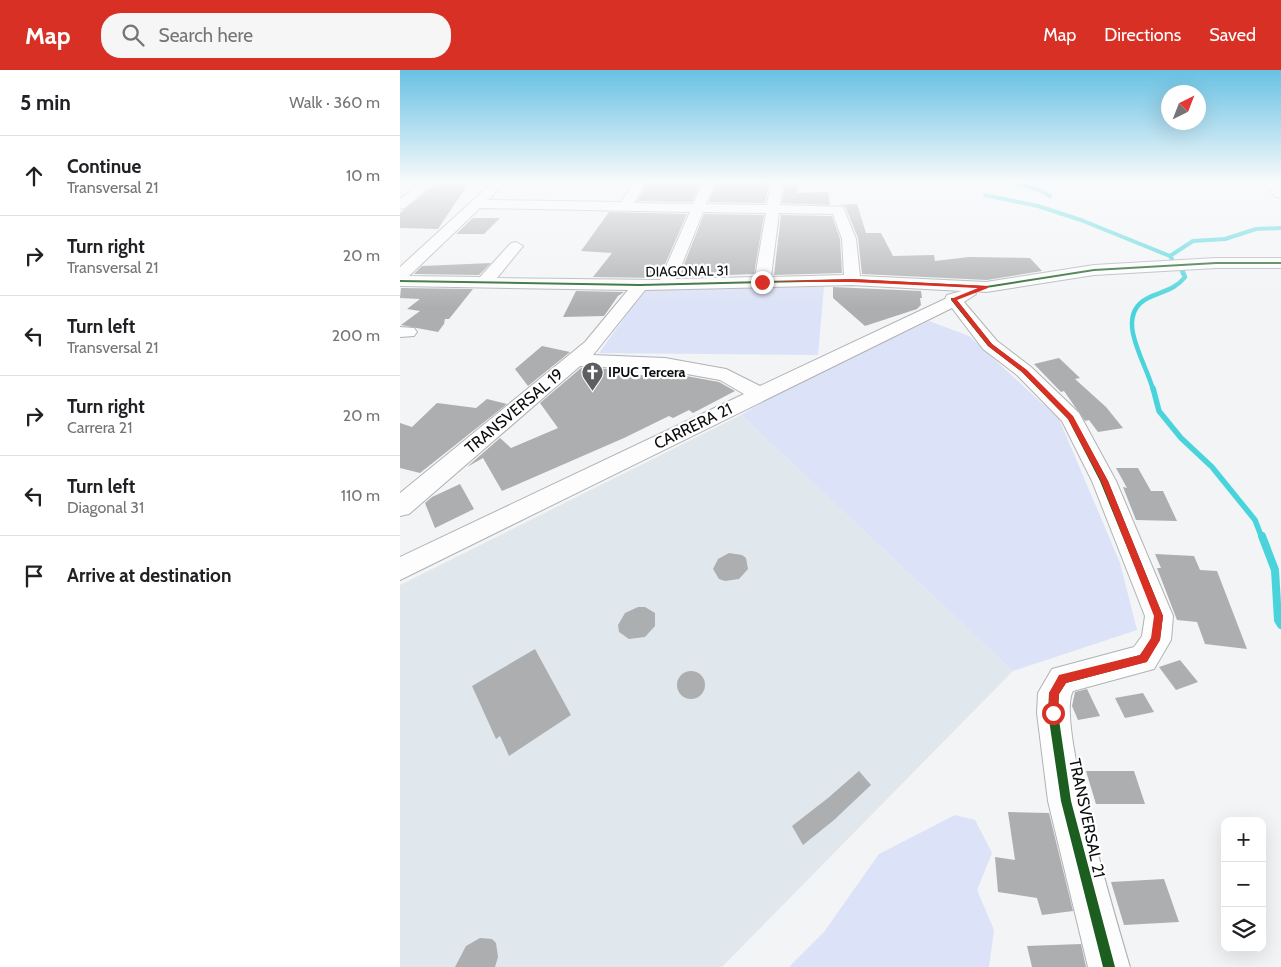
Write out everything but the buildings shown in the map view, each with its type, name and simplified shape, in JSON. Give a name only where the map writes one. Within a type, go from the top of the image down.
[{"type":"street","points":[[400,276],[456,224]]},
{"type":"street","points":[[666,284],[691,224]]},
{"type":"street","points":[[762,282],[771,224]]},
{"type":"street","points":[[843,224],[849,239],[852,280]]},
{"type":"street","points":[[483,284],[516,246]]},
{"type":"street","name":"DIAGONAL 31","points":[[400,281],[483,284],[640,285],[852,280],[986,287],[1094,270],[1216,262],[1281,263]]},
{"type":"street","name":"TRANSVERSAL 19","points":[[400,508],[573,360],[592,346],[640,285]]},
{"type":"street","name":"CARRERA 21","points":[[400,569],[953,299],[986,287]]},
{"type":"street","name":"TRANSVERSAL 21","points":[[953,299],[990,345],[1024,371],[1071,418],[1104,481],[1159,616],[1156,640],[1143,659],[1063,679],[1054,693],[1053,713],[1066,801],[1109,967]]},
{"type":"street","points":[[573,360],[665,364],[726,375],[759,394]]},
{"type":"shaded area","points":[[824,287],[818,355],[599,353],[646,288]]},
{"type":"shaded area","points":[[929,321],[969,336],[1059,419],[1120,563],[1137,630],[1013,671],[741,415],[792,385]]},
{"type":"shaded area","points":[[741,415],[1013,671],[722,967],[400,967],[400,585]]},
{"type":"shaded area","points":[[955,815],[975,820],[992,853],[977,890],[994,930],[989,967],[789,967],[824,932],[879,854]]},
{"type":"waterway","points":[[1091,224],[1170,256]]},
{"type":"waterway","points":[[1170,256],[1193,241],[1225,239],[1256,229],[1281,228]]},
{"type":"waterway","points":[[1153,390],[1135,341],[1132,328],[1133,316],[1138,306],[1148,298],[1173,288],[1181,281],[1185,277],[1183,272]]},
{"type":"waterway","points":[[1153,388],[1159,411],[1181,438],[1212,467],[1255,520],[1262,538]]},
{"type":"waterway","points":[[1262,536],[1275,570],[1278,620],[1281,625]]},
{"type":"cycle path","points":[[400,281],[640,285],[852,280],[986,287],[1094,270],[1216,263],[1281,263]]},
{"type":"cycle path","points":[[953,299],[990,345],[1024,371],[1071,418],[1104,481],[1159,616],[1156,640],[1143,659],[1063,679],[1054,693],[1053,713],[1066,801],[1109,967]]},
{"type":"place","name":"IPUC Tercera","points":[[592,391]]},
{"type":"route","points":[[762,282],[852,280],[986,287],[953,299],[990,345],[1024,371],[1071,418],[1104,481],[1159,616],[1156,640],[1143,659],[1063,679],[1054,693],[1053,713]]}]
